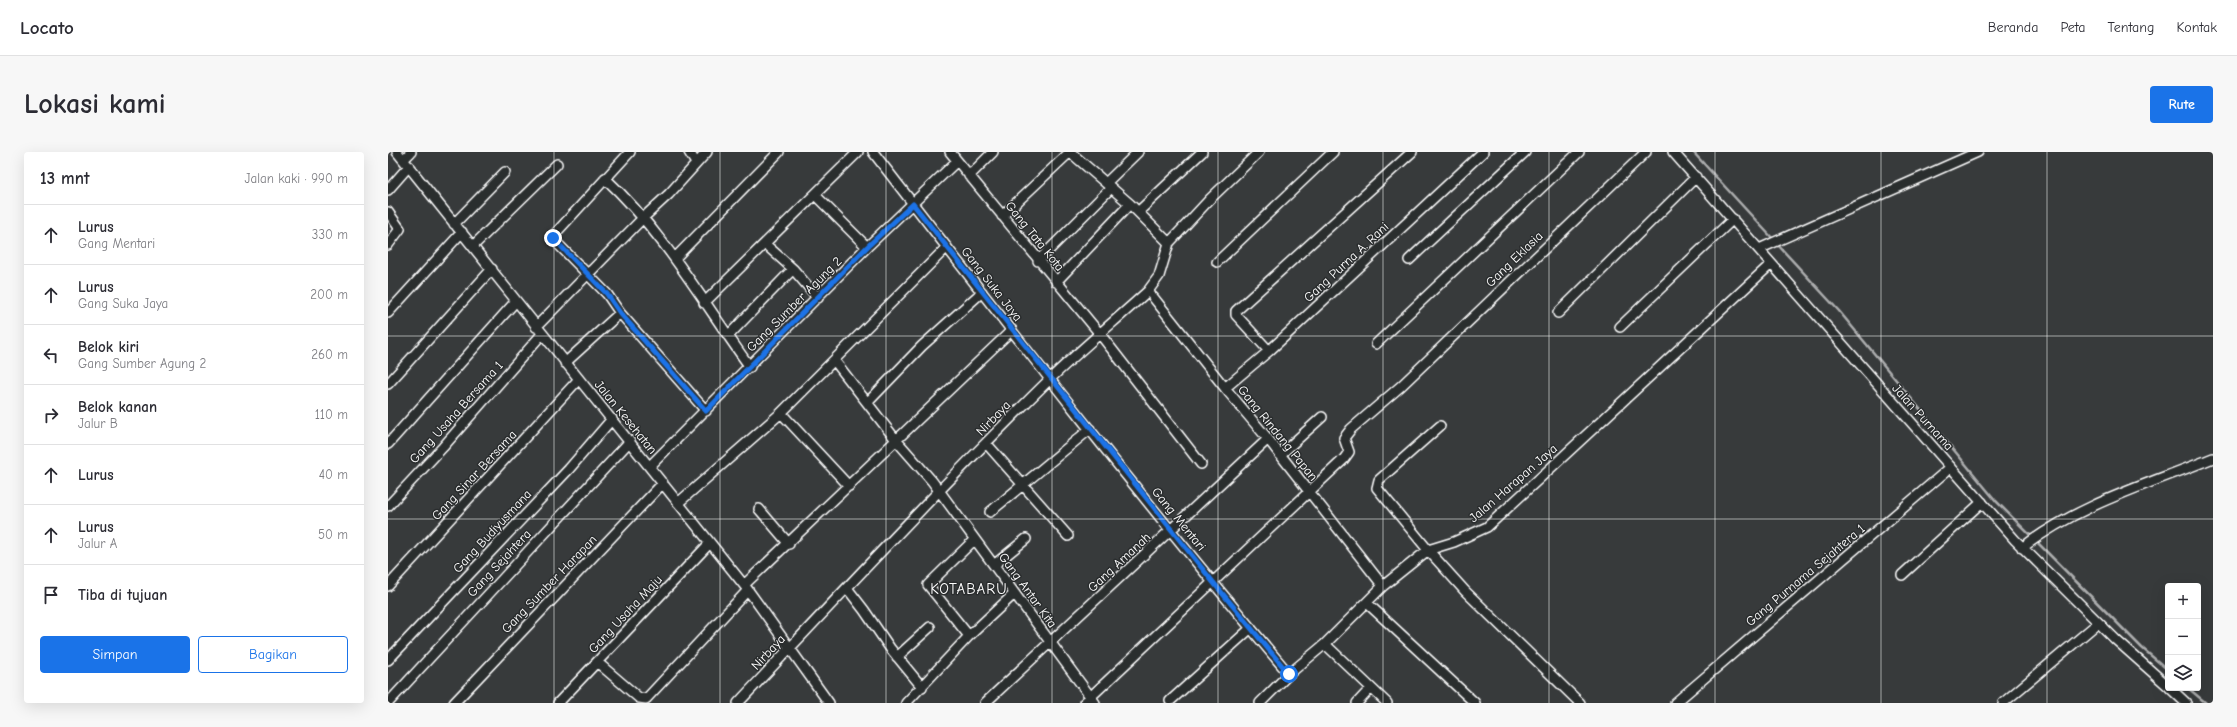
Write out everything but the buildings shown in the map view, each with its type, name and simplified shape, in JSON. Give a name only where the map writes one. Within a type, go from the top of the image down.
[{"type":"street","name":"Jalan Kesehatan","points":[[398,152],[454,224],[474,245],[539,331],[630,441],[746,588],[830,703]]},
{"type":"street","points":[[388,190],[412,152]]},
{"type":"street","points":[[630,152],[553,236],[554,240],[607,294],[620,313],[706,411]]},
{"type":"street","points":[[689,152],[696,163]]},
{"type":"street","name":"Gang Usaha Bersama 1","points":[[388,506],[443,447],[539,331],[588,275],[643,218],[669,194],[707,152]]},
{"type":"street","points":[[675,258],[779,152]]},
{"type":"street","points":[[704,303],[858,152]]},
{"type":"street","name":"Gang Suka Jaya","points":[[873,152],[1050,379]]},
{"type":"street","name":"Gang Tata Kota","points":[[950,152],[1038,261],[1100,334],[1201,464]]},
{"type":"street","points":[[969,176],[993,152]]},
{"type":"street","points":[[1002,216],[1070,152],[1130,204],[1169,243]]},
{"type":"street","points":[[1038,261],[1138,152]]},
{"type":"street","points":[[1138,212],[1202,152]]},
{"type":"street","name":"Nirbaya","points":[[738,703],[939,492],[1050,379],[1100,334],[1151,294],[1159,276],[1169,243],[1260,152]]},
{"type":"street","points":[[1216,262],[1333,152]]},
{"type":"street","points":[[1269,351],[1236,315],[1236,311],[1412,152]]},
{"type":"street","name":"Gang Purna A. Rani","points":[[1225,388],[1269,351],[1483,152]]},
{"type":"street","points":[[1409,260],[1524,152]]},
{"type":"street","points":[[1376,344],[1579,152]]},
{"type":"street","name":"Gang Eklasia","points":[[1309,492],[1348,454],[1344,442],[1345,435],[1401,386],[1646,152]]},
{"type":"street","name":"Jalan Purnama","points":[[1673,152],[1760,249],[1771,264],[1873,381],[2022,547],[2098,623],[2165,683]]},
{"type":"street","points":[[1760,249],[1978,152]]},
{"type":"street","name":"Gang Sumber Agung 2","points":[[650,466],[867,247],[957,161]]},
{"type":"street","points":[[474,245],[557,164]]},
{"type":"street","points":[[454,224],[505,172]]},
{"type":"street","points":[[1558,313],[1696,177]]},
{"type":"street","points":[[605,178],[643,218],[696,285],[704,303],[750,366]]},
{"type":"street","points":[[815,195],[867,247]]},
{"type":"street","points":[[1056,282],[1130,204]]},
{"type":"street","points":[[388,212],[400,229],[388,245]]},
{"type":"street","points":[[1620,327],[1733,219]]},
{"type":"street","points":[[388,313],[462,232]]},
{"type":"street","points":[[765,244],[793,269],[818,298]]},
{"type":"street","points":[[678,503],[781,413],[947,247]]},
{"type":"street","name":"Jalan Harapan Jaya","points":[[1260,703],[1289,674],[1325,644],[1367,603],[1382,586],[1428,550],[1454,542],[1487,527],[1771,264]]},
{"type":"street","points":[[388,384],[492,269]]},
{"type":"street","points":[[728,336],[793,269]]},
{"type":"street","points":[[868,402],[922,346],[982,292]]},
{"type":"street","name":"Gang Rindang Papan","points":[[1151,294],[1225,388],[1268,439],[1382,586]]},
{"type":"street","points":[[388,444],[516,301]]},
{"type":"street","points":[[565,363],[620,313]]},
{"type":"street","points":[[597,662],[639,698],[646,699],[746,588],[789,544],[1012,330]]},
{"type":"street","name":"Gang Antar Kita","points":[[834,360],[896,440],[922,468],[994,565],[1090,701]]},
{"type":"street","name":"Gang Mentari","points":[[1050,379],[1289,674]]},
{"type":"street","name":"Gang Sinar Bersama","points":[[388,586],[579,380]]},
{"type":"street","points":[[781,413],[849,486]]},
{"type":"street","points":[[1280,455],[1322,417]]},
{"type":"street","name":"Gang Budiyusmana","points":[[388,660],[569,468],[612,419]]},
{"type":"street","points":[[1440,426],[1379,480],[1377,488],[1428,550],[1465,591],[1575,701]]},
{"type":"street","points":[[990,512],[1090,429]]},
{"type":"street","name":"Gang Amanah","points":[[985,703],[1172,531],[1268,439]]},
{"type":"street","name":"Gang Sejahtera","points":[[388,703],[630,441]]},
{"type":"street","points":[[986,444],[1068,536]]},
{"type":"street","points":[[2022,547],[2041,533],[2087,509],[2213,458]]},
{"type":"street","name":"Gang Purnama Sejahtera 1","points":[[1675,703],[1951,467]]},
{"type":"street","name":"Gang Sumber Harapan","points":[[454,703],[663,483]]},
{"type":"street","points":[[1090,701],[1309,492]]},
{"type":"street","points":[[1902,575],[1982,502]]},
{"type":"street","points":[[759,509],[789,544]]},
{"type":"street","points":[[994,565],[1026,538]]},
{"type":"street","points":[[969,636],[928,585],[974,540]]},
{"type":"street","name":"Gang Usaha Maju","points":[[558,703],[710,543]]},
{"type":"street","points":[[847,588],[922,687]]},
{"type":"street","points":[[906,703],[969,636],[1014,594]]},
{"type":"street","points":[[1367,603],[1475,703]]},
{"type":"street","points":[[2003,703],[2098,623]]},
{"type":"street","points":[[898,657],[930,627]]},
{"type":"street","points":[[1170,701],[1251,628]]},
{"type":"street","points":[[1325,644],[1387,703]]},
{"type":"street","points":[[1357,703],[1371,688]]},
{"type":"street","name":"Jalan Purnama","points":[[2173,691],[2186,703]]},
{"type":"waterway","points":[[1693,152],[1774,240]]},
{"type":"waterway","points":[[1777,244],[1839,311],[1996,501],[2032,537]]},
{"type":"waterway","points":[[2036,541],[2142,648],[2165,667]]},
{"type":"waterway","points":[[2192,691],[2206,703]]},
{"type":"district","name":"KOTABARU","points":[[969,589]]},
{"type":"route","points":[[553,238],[607,294],[620,313],[706,411],[867,247],[913,204],[1213,582],[1289,674]]}]
